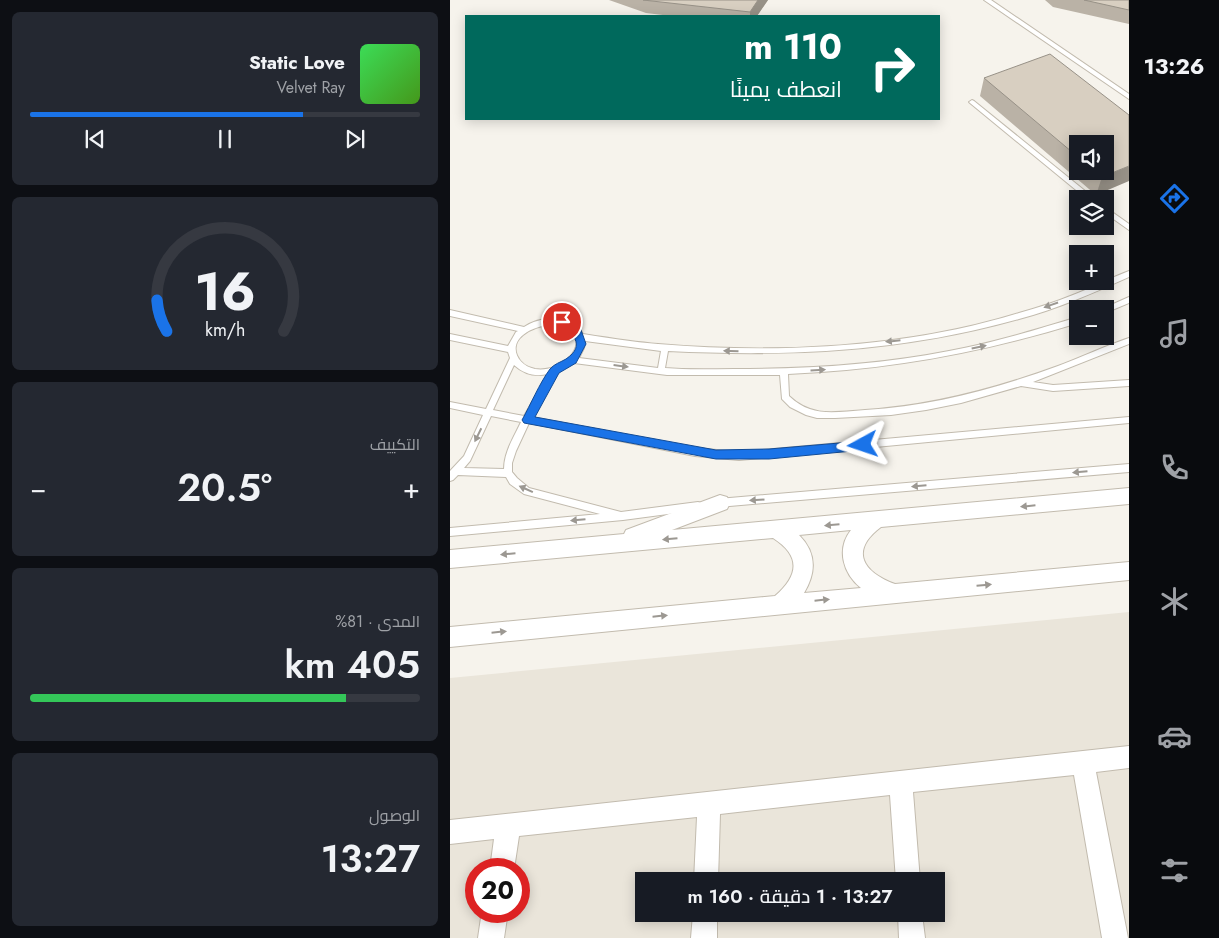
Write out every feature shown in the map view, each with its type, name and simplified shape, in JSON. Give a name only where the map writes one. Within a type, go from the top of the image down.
[{"type":"street","points":[[450,559],[1129,496]]},
{"type":"street","points":[[610,544],[720,502]]},
{"type":"street","points":[[875,521],[864,527],[856,536],[852,548],[853,560],[858,572],[867,582],[894,593]]},
{"type":"street","points":[[776,529],[788,536],[798,546],[803,558],[804,571],[800,584],[792,595],[780,604]]},
{"type":"street","points":[[450,637],[1129,571]]},
{"type":"street","points":[[450,832],[1129,757]]},
{"type":"street","points":[[1083,763],[1115,938]]},
{"type":"street","points":[[900,783],[907,872]]},
{"type":"street","points":[[706,872],[709,804]]},
{"type":"street","points":[[504,858],[508,826]]},
{"type":"street","points":[[704,938],[705,922]]},
{"type":"street","points":[[911,922],[912,938]]},
{"type":"street","points":[[491,938],[493,923]]},
{"type":"lane","points":[[987,0],[1129,97]]},
{"type":"lane","points":[[972,102],[1081,190]]},
{"type":"lane","points":[[1114,216],[1129,228]]},
{"type":"lane","points":[[580,337],[665,348],[754,351],[826,349],[905,340],[980,325],[1050,306],[1129,274]]},
{"type":"lane","points":[[1114,306],[1129,300]]},
{"type":"lane","points":[[450,313],[523,329]]},
{"type":"lane","points":[[450,337],[512,355],[525,369],[534,372],[555,370],[572,360],[581,344],[580,337],[570,325],[552,320],[532,324],[523,329],[514,339],[512,355],[489,412],[467,458],[454,474]]},
{"type":"lane","points":[[572,360],[661,371],[784,373],[862,367],[937,356],[1009,341],[1069,323]]},
{"type":"lane","points":[[784,373],[785,397],[795,408],[811,414],[867,414],[910,410],[952,403],[1020,383],[1129,341]]},
{"type":"lane","points":[[661,371],[665,348]]},
{"type":"lane","points":[[555,370],[507,460],[508,473],[516,484],[528,491],[623,516]]},
{"type":"lane","points":[[1020,383],[1053,388],[1129,383]]},
{"type":"lane","points":[[450,405],[695,452],[739,456],[1129,420]]},
{"type":"lane","points":[[450,532],[623,516],[720,502],[1129,468]]},
{"type":"lane","points":[[454,474],[508,473]]},
{"type":"shaded area","points":[[1129,612],[1129,938],[450,938],[450,678]]},
{"type":"building","points":[[643,0],[758,0],[750,12]]},
{"type":"building","points":[[1084,0],[1129,0],[1129,10]]},
{"type":"building","points":[[1050,54],[1129,115],[1129,166],[1114,172],[1114,135],[1069,135],[1069,149],[984,78]]},
{"type":"route","points":[[562,322],[576,330],[581,344],[572,360],[555,370],[528,420],[716,455],[769,454],[863,445]]}]
